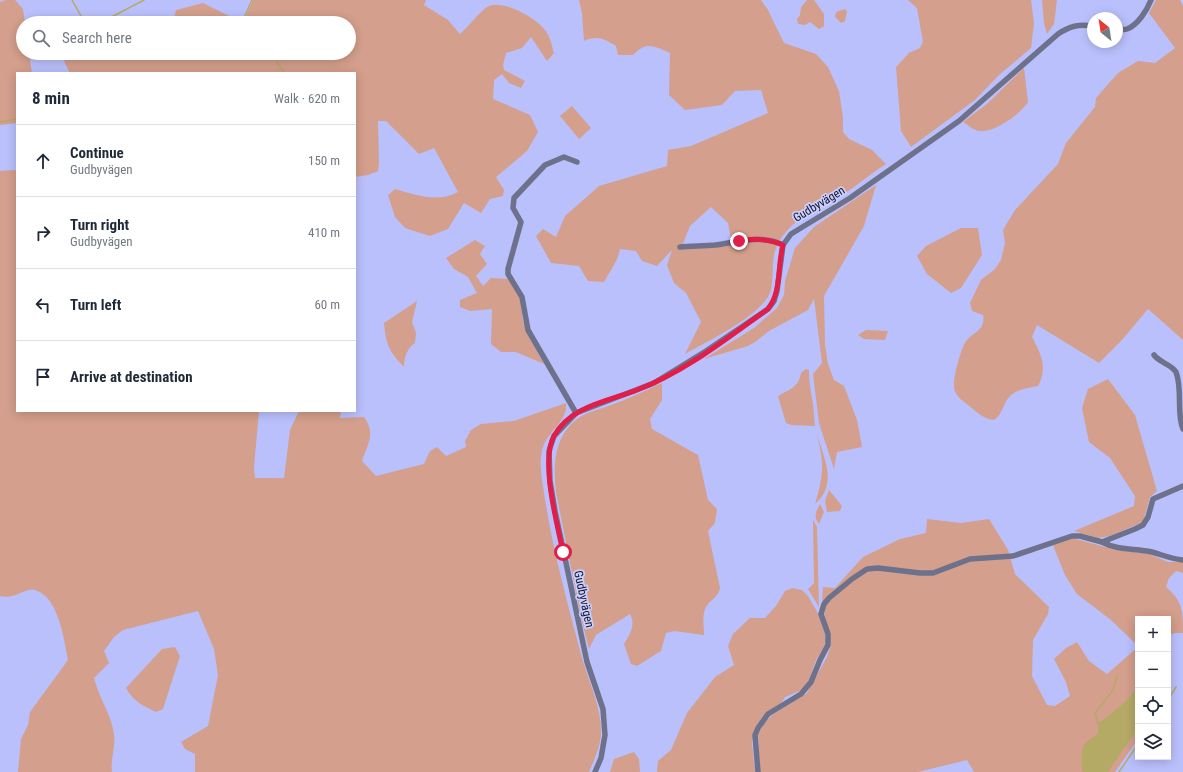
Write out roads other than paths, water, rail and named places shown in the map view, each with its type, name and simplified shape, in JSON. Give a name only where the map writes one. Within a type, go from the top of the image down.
[{"type":"street","points":[[1123,29],[1126,29],[1133,24],[1146,11],[1151,0]]},
{"type":"street","name":"Gudbyvägen","points":[[595,772],[601,758],[605,735],[603,709],[587,662],[550,481],[549,451],[554,436],[576,413],[637,390],[660,379],[706,352],[768,309],[774,300],[777,291],[783,245],[791,234],[850,198],[959,121],[1058,34],[1079,24],[1087,25]]},
{"type":"street","points":[[576,413],[528,330],[522,297],[508,274],[508,269],[521,222],[513,208],[514,198],[540,170],[554,160],[564,157],[577,162]]},
{"type":"street","points":[[680,247],[715,245],[751,239],[776,242],[783,245]]},
{"type":"street","points":[[1154,355],[1158,361],[1175,370],[1177,374],[1182,389],[1183,429]]},
{"type":"street","points":[[1102,542],[1143,524],[1148,517],[1153,499],[1183,486]]},
{"type":"street","points":[[758,772],[755,735],[758,728],[768,714],[801,694],[812,682],[820,660],[828,645],[828,634],[821,614],[824,604],[867,569],[878,568],[933,573],[970,559],[1013,556],[1072,536],[1080,536],[1102,542],[1110,547],[1151,552],[1169,559],[1183,560]]},
{"type":"waterway","points":[[72,0],[81,16]]},
{"type":"waterway","points":[[113,16],[144,0]]},
{"type":"waterway","points":[[245,16],[252,0]]},
{"type":"waterway","points":[[276,60],[283,72]]},
{"type":"waterway","points":[[0,122],[16,119]]},
{"type":"waterway","points":[[1097,721],[1095,713],[1113,690],[1117,676]]},
{"type":"waterway","points":[[1171,695],[1176,687]]},
{"type":"waterway","points":[[1119,772],[1135,748]]}]
